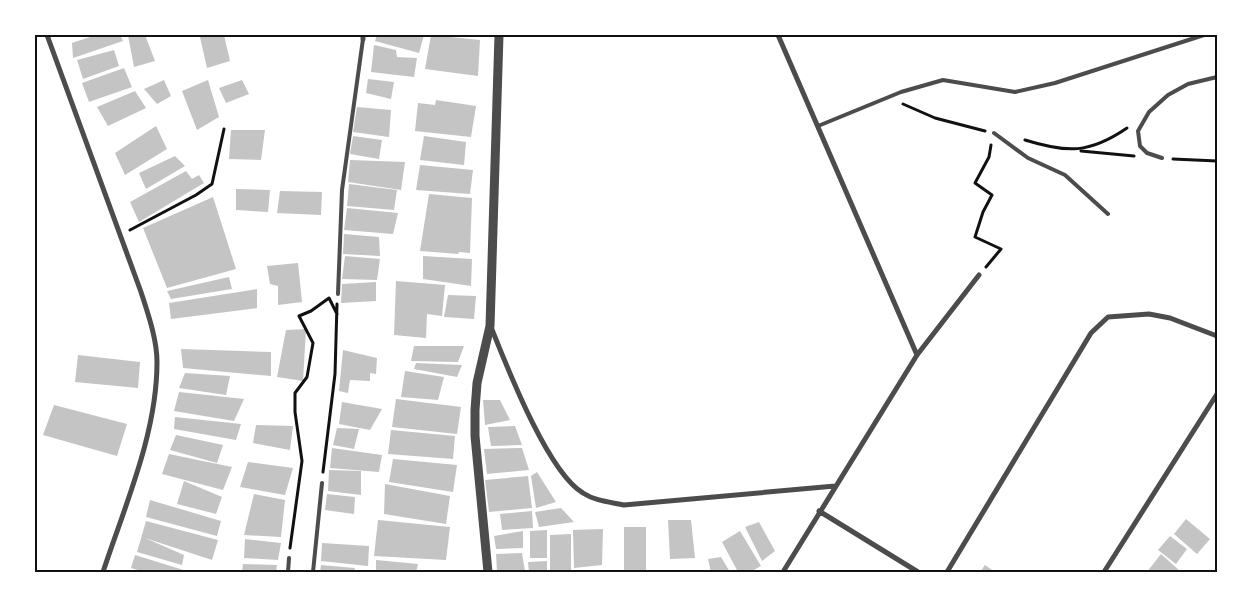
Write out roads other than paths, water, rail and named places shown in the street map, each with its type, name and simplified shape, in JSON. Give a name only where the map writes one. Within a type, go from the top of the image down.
[{"type":"street","points":[[47,35],[144,300],[157,361],[152,418],[103,572]]},
{"type":"street","points":[[488,572],[475,436],[475,410],[477,383],[490,326],[499,35]]},
{"type":"street","points":[[778,35],[917,355]]},
{"type":"street","points":[[783,572],[917,355],[979,275]]},
{"type":"street","points":[[947,572],[1091,333],[1108,317],[1149,314],[1170,318],[1217,336]]},
{"type":"street","points":[[490,326],[514,384],[562,475],[584,494],[624,505],[835,486]]},
{"type":"street","points":[[1104,572],[1217,394]]},
{"type":"street","points":[[819,512],[918,572]]},
{"type":"lane","points":[[818,126],[889,97],[943,80],[1014,92],[1055,83],[1204,35]]},
{"type":"lane","points":[[338,294],[342,190],[363,37]]},
{"type":"lane","points":[[1162,158],[1147,153],[1140,146],[1138,131],[1149,112],[1175,91],[1188,84],[1217,76]]},
{"type":"lane","points":[[994,133],[1028,158],[1065,175],[1108,214]]},
{"type":"lane","points":[[312,572],[322,483]]},
{"type":"lane","points":[[288,572],[289,558]]}]
